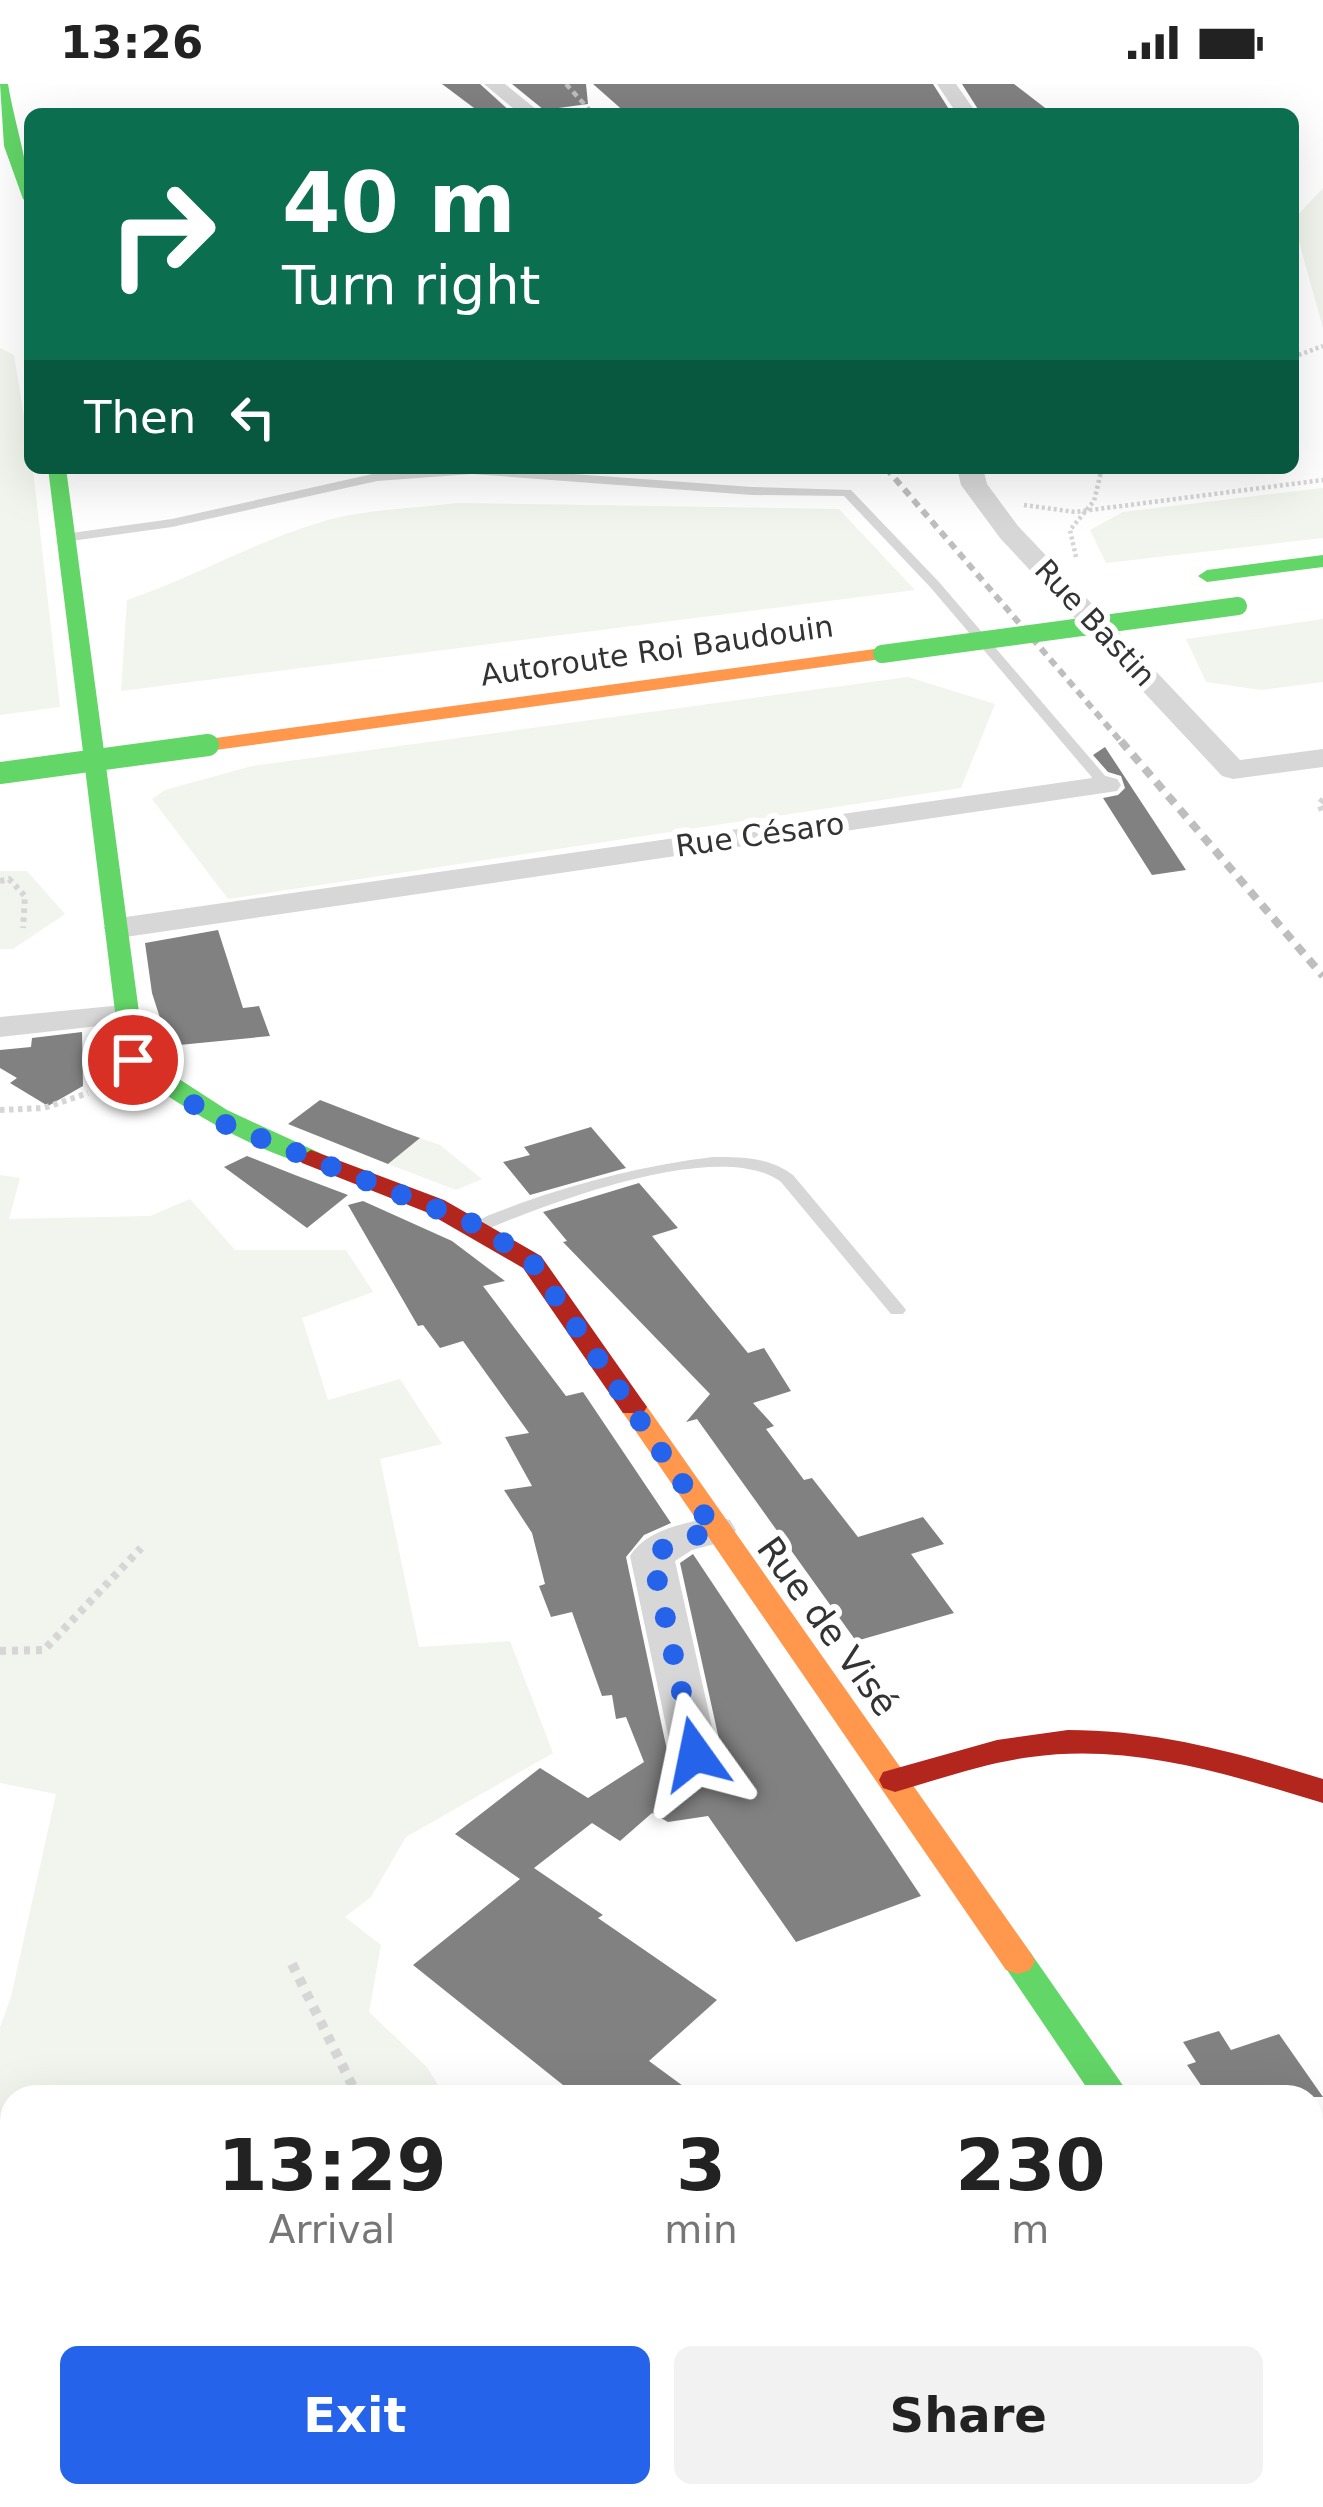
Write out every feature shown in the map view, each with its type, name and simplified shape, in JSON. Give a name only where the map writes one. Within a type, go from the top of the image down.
[{"type":"main road","points":[[1,84],[5,144],[24,186]]},
{"type":"main road","name":"Rue de Visé","points":[[58,474],[101,838],[119,928],[118,1016],[133,1060],[215,1120],[479,1226],[532,1262],[1105,2085]]},
{"type":"main road","points":[[1195,578],[1323,561]]},
{"type":"main road","points":[[1046,586],[1113,588]]},
{"type":"main road","points":[[924,612],[994,603]]},
{"type":"main road","name":"Autoroute Roi Baudouin","points":[[0,773],[1248,604]]},
{"type":"main road","points":[[64,723],[107,718]]},
{"type":"main road","points":[[895,1780],[1052,1742],[1139,1743],[1213,1756],[1323,1791]]},
{"type":"street","points":[[493,84],[524,108]]},
{"type":"street","name":"Rue Bastin","points":[[972,474],[1046,586],[1233,770],[1322,759]]},
{"type":"street","name":"Rue Césaro","points":[[119,928],[1106,785]]},
{"type":"street","points":[[0,1027],[118,1016]]},
{"type":"street","points":[[695,1754],[652,1556],[677,1540],[715,1531]]},
{"type":"lane","name":"Rue Césaro","points":[[64,538],[172,523],[377,477],[418,474]]},
{"type":"lane","name":"Rue Césaro","points":[[525,474],[752,491],[847,493],[935,586],[1106,785]]},
{"type":"lane","points":[[104,1083],[99,1053],[118,1016]]},
{"type":"lane","points":[[479,1226],[625,1176],[748,1159],[779,1172],[897,1310]]},
{"type":"path","points":[[1046,586],[1085,569],[1070,543],[1070,530],[1094,501],[1101,474]]},
{"type":"path","points":[[987,502],[1086,510],[1323,480]]},
{"type":"path","points":[[1323,799],[1323,813]]},
{"type":"path","points":[[0,880],[9,879],[25,896],[23,928]]},
{"type":"path","points":[[0,1110],[44,1108],[104,1083]]},
{"type":"path","points":[[0,1651],[44,1650],[141,1548]]},
{"type":"path","points":[[292,1964],[352,2085]]},
{"type":"shaded area","points":[[1323,188],[1323,328],[1299,242],[1299,214]]},
{"type":"shaded area","points":[[0,348],[14,355],[24,416],[24,474],[34,478],[60,707],[0,715]]},
{"type":"shaded area","points":[[1323,488],[1323,538],[1106,563],[1090,530],[1123,512]]},
{"type":"shaded area","points":[[457,503],[839,509],[915,590],[121,691],[127,600],[334,518]]},
{"type":"shaded area","points":[[1323,619],[1323,682],[1261,690],[1206,682],[1186,639]]},
{"type":"shaded area","points":[[908,677],[995,704],[961,788],[228,899],[152,799],[165,790],[252,766]]},
{"type":"shaded area","points":[[0,871],[27,871],[65,914],[13,949],[0,949]]},
{"type":"shaded area","points":[[420,1138],[440,1145],[482,1179],[456,1190],[388,1164]]},
{"type":"shaded area","points":[[0,1175],[20,1178],[9,1219],[150,1216],[190,1199],[235,1250],[346,1250],[373,1292],[302,1318],[328,1400],[400,1379],[442,1444],[380,1459],[419,1647],[510,1641],[553,1753],[406,1837],[371,1897],[345,1917],[381,1945],[369,2012],[427,2067],[438,2085],[0,2085],[0,2027],[11,1997],[56,1794],[0,1783]]},
{"type":"building","points":[[442,84],[480,84],[506,108],[474,108]]},
{"type":"building","points":[[512,84],[586,84],[588,104],[542,108]]},
{"type":"building","points":[[593,84],[933,84],[948,108],[620,108]]},
{"type":"building","points":[[962,84],[1014,84],[1045,108],[977,108]]},
{"type":"building","points":[[1105,747],[1186,870],[1152,875],[1103,798],[1125,788],[1121,776],[1108,772],[1093,755]]},
{"type":"building","points":[[218,930],[243,1008],[259,1006],[270,1036],[169,1046],[152,993],[145,943]]},
{"type":"building","points":[[82,1032],[83,1086],[48,1106],[10,1083],[17,1078],[0,1068],[0,1050],[31,1047],[32,1038]]},
{"type":"building","points":[[320,1100],[420,1138],[388,1164],[288,1124]]},
{"type":"building","points":[[591,1127],[626,1168],[530,1195],[503,1162],[530,1155],[524,1147]]},
{"type":"building","points":[[247,1156],[348,1195],[307,1228],[224,1167]]},
{"type":"building","points":[[639,1183],[678,1228],[652,1236],[748,1353],[764,1348],[791,1391],[753,1403],[774,1426],[766,1429],[804,1480],[812,1478],[858,1537],[923,1517],[944,1544],[911,1554],[954,1613],[856,1641],[697,1419],[686,1422],[710,1394],[563,1242],[567,1241],[543,1212]]},
{"type":"building","points":[[363,1201],[452,1241],[505,1281],[483,1286],[566,1396],[583,1392],[671,1523],[644,1535],[626,1557],[668,1755],[675,1768],[694,1775],[712,1770],[722,1753],[680,1563],[693,1554],[921,1896],[796,1942],[708,1816],[668,1822],[652,1813],[620,1841],[592,1823],[534,1868],[717,2000],[649,2061],[682,2085],[563,2085],[413,1965],[520,1879],[455,1834],[540,1768],[588,1798],[644,1762],[626,1717],[616,1719],[612,1695],[602,1696],[572,1612],[551,1617],[539,1586],[545,1584],[532,1533],[504,1490],[532,1486],[505,1437],[529,1433],[463,1341],[440,1348],[423,1325],[418,1326],[348,1205]]},
{"type":"building","points":[[1219,2031],[1231,2050],[1279,2034],[1315,2085],[1201,2085],[1187,2065],[1196,2062],[1183,2042]]},
{"type":"railway","points":[[566,84],[588,108]]},
{"type":"railway","points":[[891,474],[1123,744]]},
{"type":"railway","points":[[1121,741],[1323,976]]},
{"type":"traffic: fast","points":[[1,84],[11,146],[24,182]]},
{"type":"traffic: fast","points":[[58,474],[133,1060],[218,1116],[311,1158]]},
{"type":"traffic: fast","points":[[1207,576],[1323,561]]},
{"type":"traffic: fast","points":[[882,654],[1238,606]]},
{"type":"traffic: fast","points":[[0,773],[208,745]]},
{"type":"traffic: fast","points":[[1018,1961],[1105,2085]]},
{"type":"traffic: slow","points":[[208,745],[882,654]]},
{"type":"traffic: slow","points":[[633,1407],[1018,1961]]},
{"type":"traffic: jam","points":[[311,1158],[435,1206],[532,1262],[633,1407]]},
{"type":"traffic: jam","points":[[895,1780],[1014,1748],[1068,1741],[1179,1751],[1323,1791]]},
{"type":"route","points":[[133,1060],[215,1120],[479,1226],[532,1262],[715,1531],[677,1540],[652,1556],[695,1754]]}]
